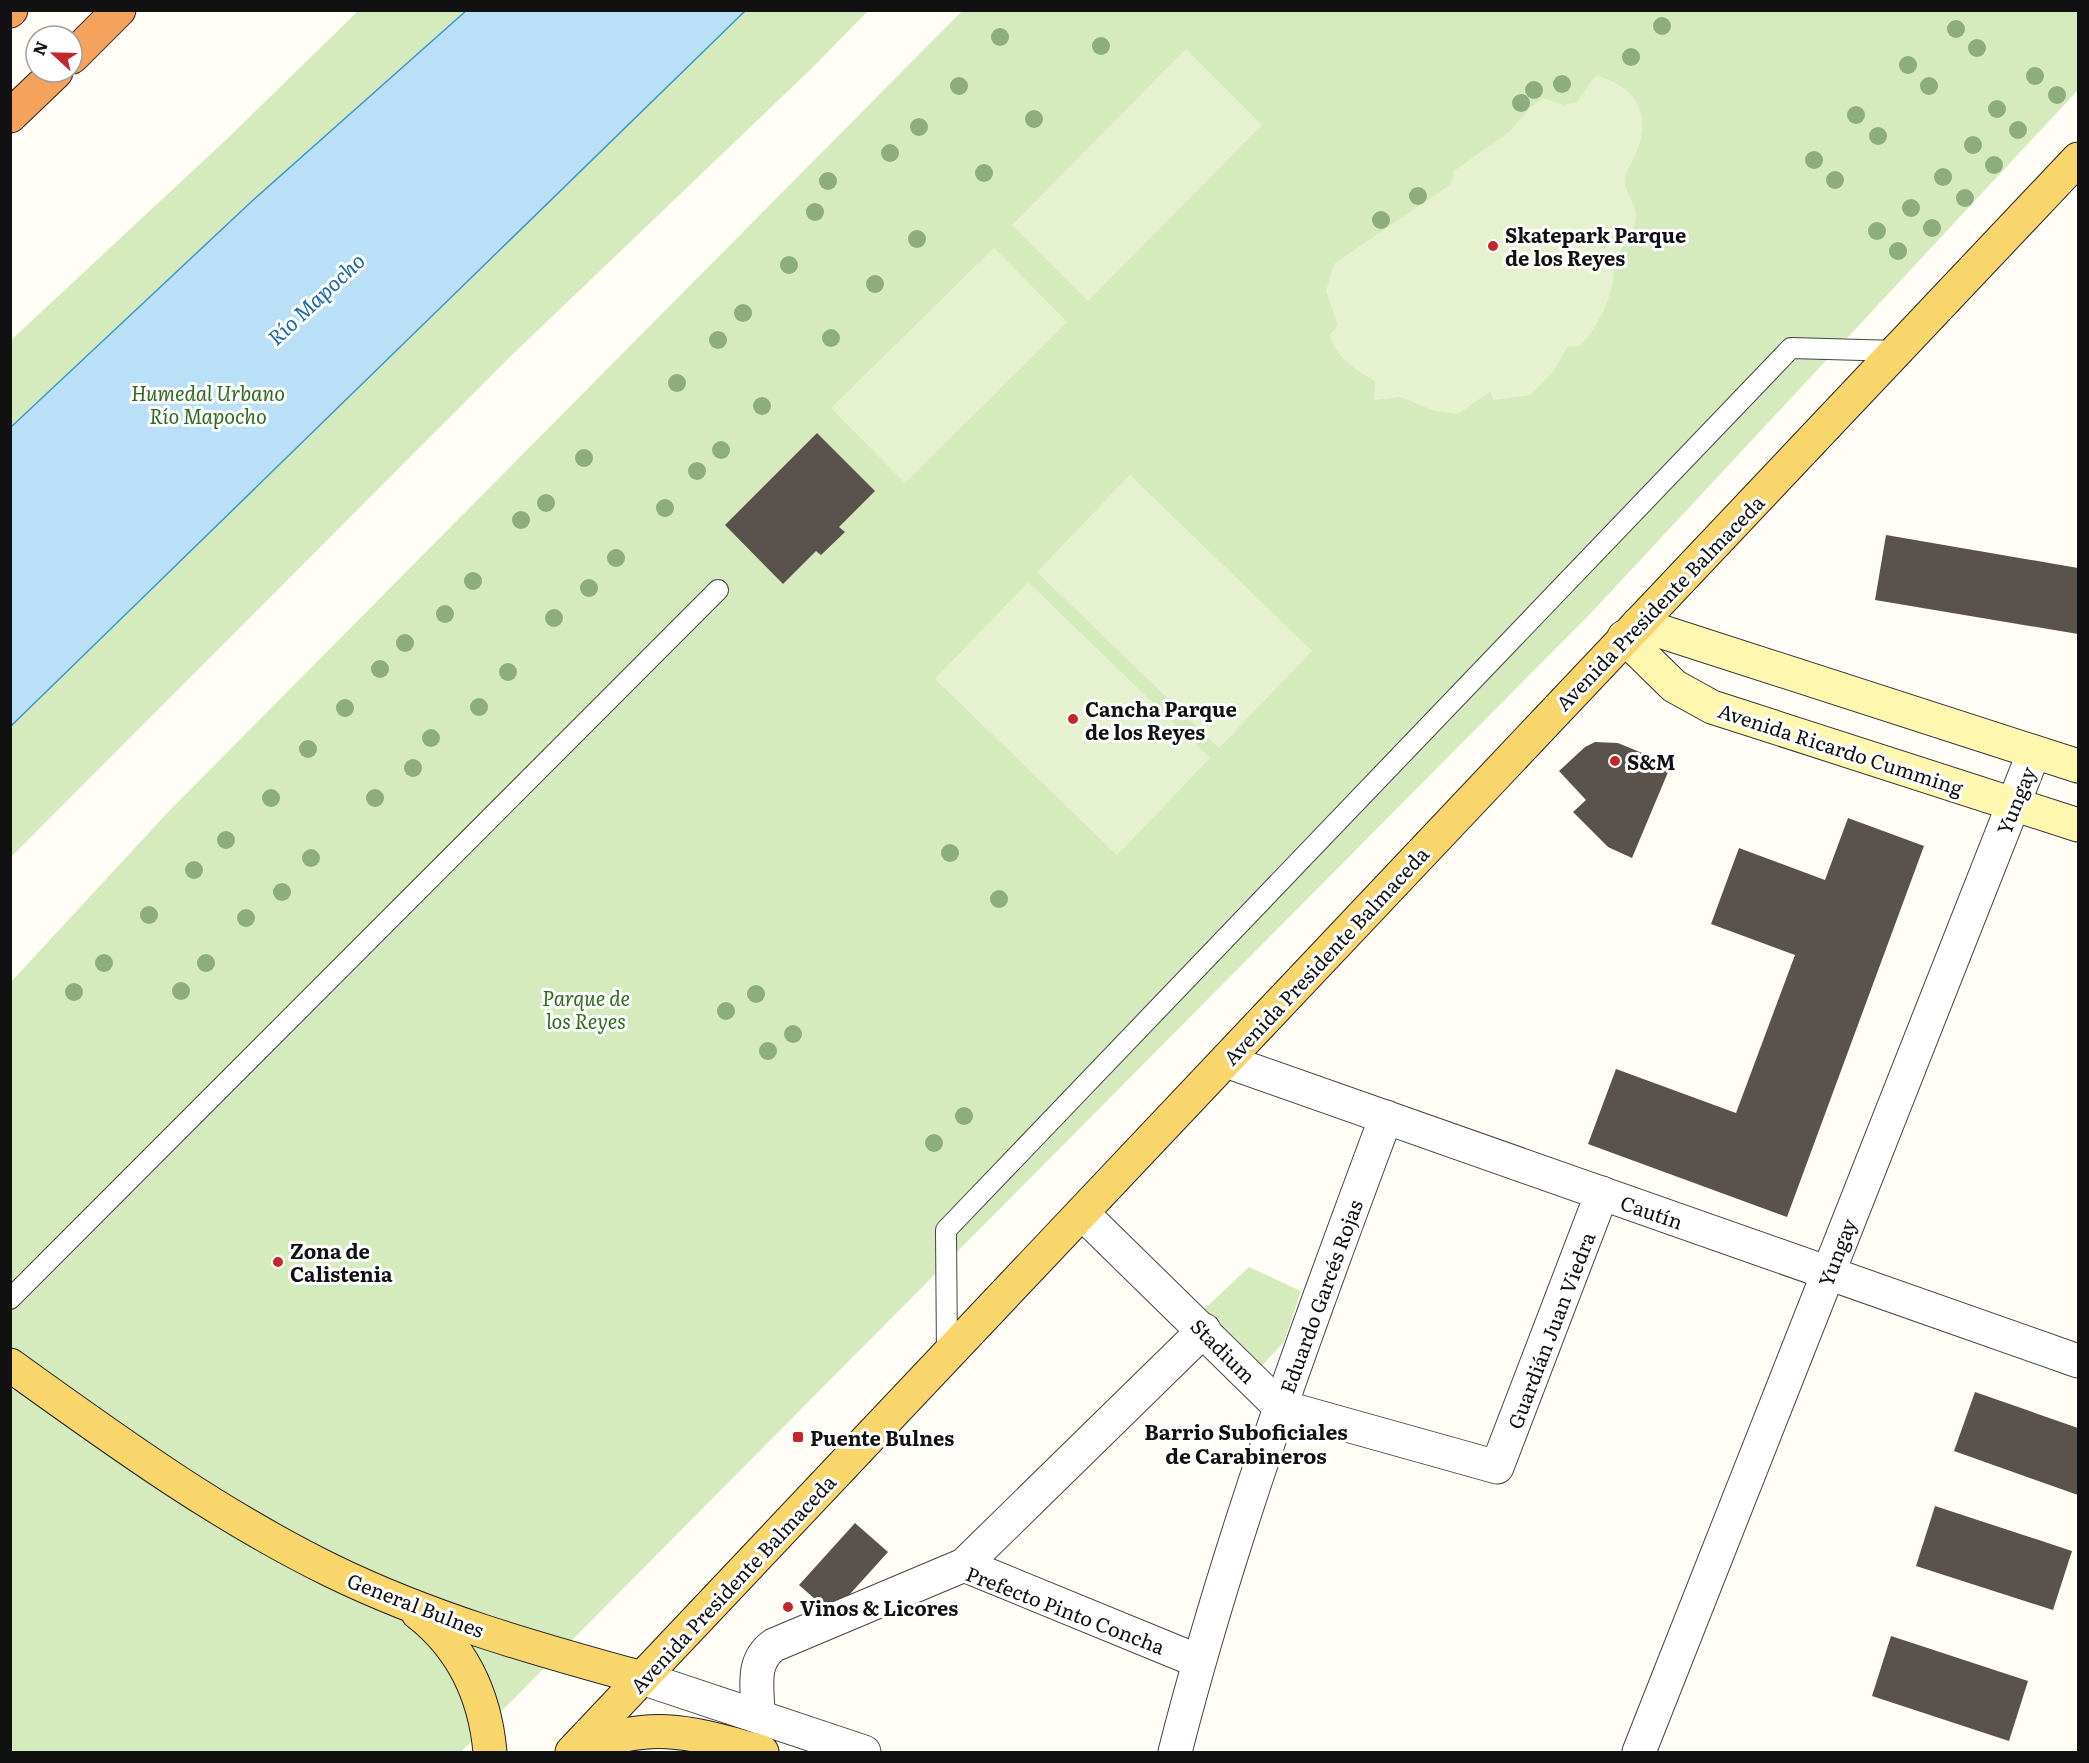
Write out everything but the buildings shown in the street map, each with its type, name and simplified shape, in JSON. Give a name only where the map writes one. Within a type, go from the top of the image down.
[{"type":"highway","points":[[84,45],[119,10]]},
{"type":"highway","points":[[10,116],[43,84]]},
{"type":"main road","name":"Avenida Presidente Balmaceda","points":[[573,1752],[2079,159]]},
{"type":"main road","points":[[1631,631],[2079,766]]},
{"type":"main road","name":"Avenida Ricardo Cumming","points":[[1631,631],[1674,686],[1712,707],[2079,825]]},
{"type":"main road","name":"General Bulnes","points":[[10,1365],[116,1441],[215,1506],[321,1566],[408,1605],[523,1645],[642,1678]]},
{"type":"main road","points":[[408,1605],[450,1643],[466,1667],[483,1709],[490,1752]]},
{"type":"main road","points":[[573,1752],[604,1738],[636,1731],[669,1730],[701,1735],[762,1752]]},
{"type":"street","name":"Yungay","points":[[1639,1752],[2034,752]]},
{"type":"street","name":"Cautín","points":[[1226,1061],[2079,1361]]},
{"type":"street","name":"Eduardo Garcés Rojas","points":[[1175,1752],[1198,1661],[1279,1406],[1386,1117]]},
{"type":"street","name":"Guardián Juan Viedra","points":[[1497,1467],[1602,1193]]},
{"type":"street","name":"Stadium","points":[[1082,1213],[1204,1330],[1279,1406],[1497,1467]]},
{"type":"street","points":[[964,1565],[1204,1330]]},
{"type":"street","name":"Prefecto Pinto Concha","points":[[758,1716],[758,1664],[763,1653],[774,1645],[964,1565],[1198,1661]]},
{"type":"street","name":"General Bulnes","points":[[642,1678],[864,1752]]},
{"type":"lane","points":[[947,1356],[946,1230],[1791,348],[1898,351]]},
{"type":"lane","points":[[10,1299],[718,590]]},
{"type":"green space","name":"Humedal Urbano Río Mapocho","points":[[358,11],[868,11],[809,71],[512,355],[11,857],[10,341],[230,136]]},
{"type":"green space","name":"Parque de los Reyes","points":[[962,11],[2078,11],[2078,90],[1591,613],[461,1752],[11,1752],[10,983],[168,812]]},
{"type":"green space","points":[[1186,49],[1262,125],[1088,301],[1012,225]]},
{"type":"green space","name":"Skatepark Parque de los Reyes","points":[[1598,76],[1611,81],[1631,95],[1638,104],[1642,126],[1641,139],[1625,179],[1635,210],[1636,221],[1629,238],[1614,261],[1611,290],[1601,316],[1591,332],[1580,346],[1567,347],[1553,372],[1531,395],[1493,400],[1491,391],[1458,414],[1434,411],[1401,397],[1374,400],[1375,381],[1347,362],[1332,342],[1330,334],[1337,327],[1337,323],[1326,291],[1334,264],[1451,184],[1454,171],[1509,132],[1531,107],[1543,98],[1563,105],[1577,102],[1593,79]]},
{"type":"green space","points":[[994,248],[1067,322],[905,483],[831,408]]},
{"type":"green space","name":"Cancha Parque de los Reyes","points":[[1130,475],[1312,651],[1219,748],[1037,572]]},
{"type":"green space","name":"Cancha Parque de los Reyes","points":[[1028,582],[1210,758],[1117,855],[935,679]]},
{"type":"green space","points":[[1249,1267],[1301,1291],[1284,1342],[1256,1372],[1198,1315]]},
{"type":"water","name":"Río Mapocho","points":[[467,10],[745,11],[11,726],[11,427],[251,202]]},
{"type":"place","name":"Skatepark Parque de los Reyes","points":[[1493,246]]},
{"type":"place","name":"Cancha Parque de los Reyes","points":[[1073,719]]},
{"type":"place","name":"S&M","points":[[1615,761]]},
{"type":"place","name":"Zona de Calistenia","points":[[278,1262]]},
{"type":"place","name":"Puente Bulnes","points":[[798,1437]]},
{"type":"place","name":"Vinos & Licores","points":[[788,1607]]},
{"type":"district","name":"Barrio Suboficiales de Carabineros","points":[[1246,1442]]}]
